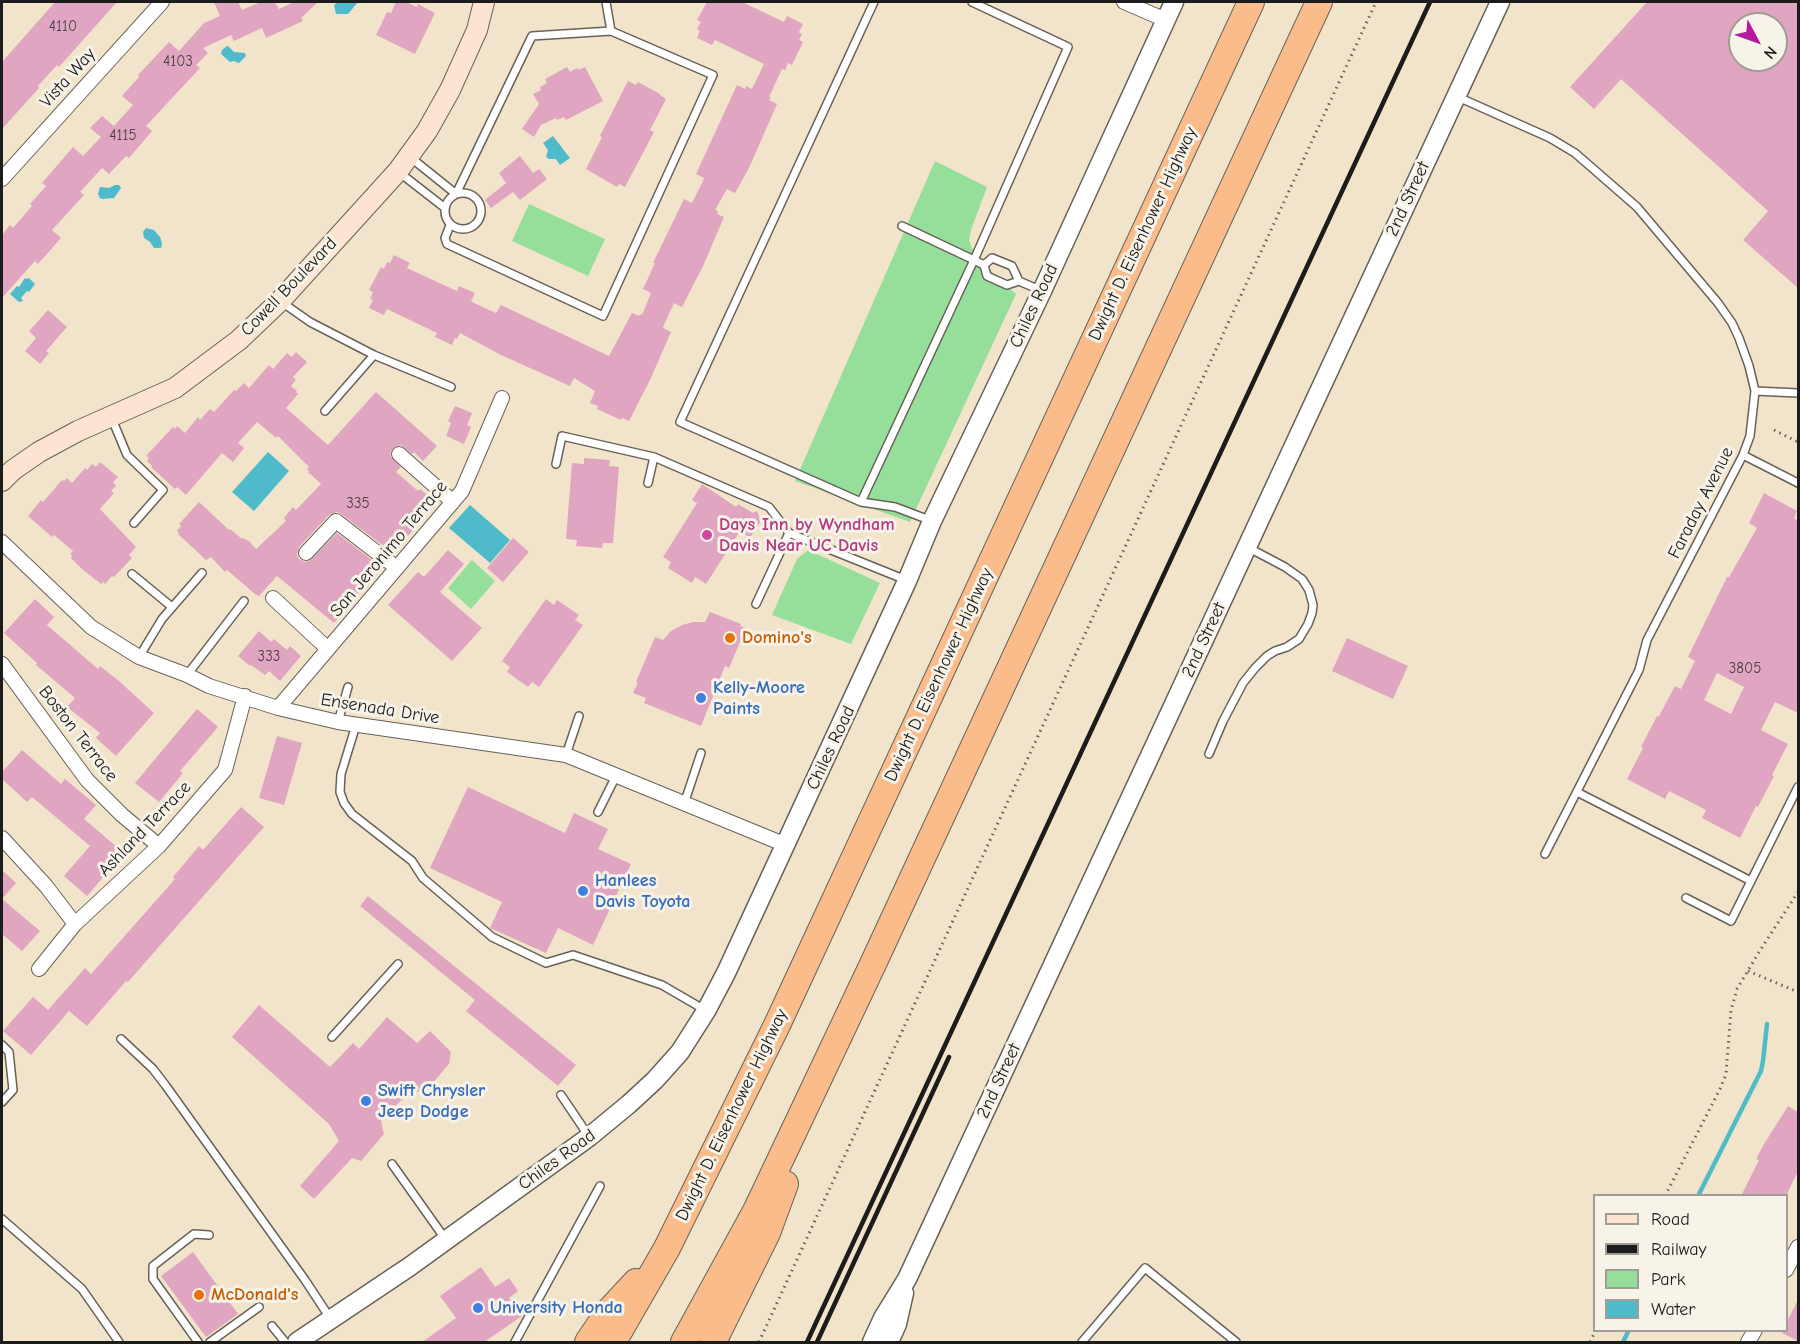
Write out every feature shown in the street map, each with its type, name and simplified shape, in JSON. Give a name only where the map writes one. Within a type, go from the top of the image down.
[{"type":"highway","name":"Dwight D. Eisenhower Highway","points":[[613,1342],[667,1248],[777,1024],[1251,2]]},
{"type":"highway","points":[[684,1342],[756,1211],[1319,2]]},
{"type":"highway","points":[[713,1342],[767,1233],[819,1094],[872,966]]},
{"type":"highway","points":[[588,1342],[609,1311],[667,1248]]},
{"type":"main road","name":"Cowell Boulevard","points":[[2,481],[13,470],[39,452],[78,431],[175,388],[240,340],[280,301],[404,164],[427,131],[450,90],[477,30],[484,2]]},
{"type":"street","name":"Vista Way","points":[[2,179],[162,2]]},
{"type":"street","points":[[1124,2],[1166,20]]},
{"type":"street","name":"Chiles Road","points":[[297,1342],[446,1240],[589,1137],[655,1080],[680,1052],[706,1011],[726,973],[907,581],[932,521],[1042,291],[1174,2]]},
{"type":"street","name":"2nd Street","points":[[872,1342],[883,1318],[907,1279],[1500,2]]},
{"type":"street","name":"San Jeronimo Terrace","points":[[278,708],[462,491],[502,398]]},
{"type":"street","points":[[399,454],[453,502]]},
{"type":"street","points":[[306,554],[336,521],[397,568]]},
{"type":"street","name":"Ensenada Drive","points":[[2,542],[91,627],[139,657],[209,686],[278,708],[338,722],[566,755],[786,845]]},
{"type":"street","points":[[273,598],[328,649]]},
{"type":"street","name":"Boston Terrace","points":[[2,664],[87,780],[122,815],[159,846]]},
{"type":"street","name":"Ashland Terrace","points":[[39,969],[75,924],[159,846],[225,771],[245,696]]},
{"type":"street","points":[[2,838],[46,886],[75,924]]},
{"type":"street","points":[[1788,1266],[1798,1247]]},
{"type":"street","name":"2nd Street","points":[[888,1342],[897,1324],[907,1279]]},
{"type":"lane","points":[[606,2],[610,31]]},
{"type":"lane","points":[[874,2],[680,422],[861,502],[895,507],[932,521]]},
{"type":"lane","points":[[861,502],[974,260],[1068,47],[972,2]]},
{"type":"lane","points":[[450,225],[445,238],[447,244],[603,316],[713,75],[610,31],[532,36],[456,194]]},
{"type":"lane","name":"Faraday Avenue","points":[[1456,96],[1550,138],[1575,153],[1637,207],[1718,303],[1732,323],[1749,366],[1755,392],[1750,436],[1743,455],[1647,640],[1639,670],[1545,854]]},
{"type":"lane","points":[[404,164],[456,194]]},
{"type":"lane","points":[[404,164],[445,208]]},
{"type":"lane","points":[[468,193],[478,200],[482,212],[481,218],[473,227],[461,230],[450,225],[445,208],[451,197],[468,193]]},
{"type":"lane","points":[[902,226],[984,265],[987,276],[1007,285],[1019,281]]},
{"type":"lane","points":[[984,265],[992,258],[1012,266],[1019,281],[1042,291]]},
{"type":"lane","points":[[280,301],[310,322],[374,355],[451,387]]},
{"type":"lane","points":[[325,411],[374,355]]},
{"type":"lane","points":[[1755,392],[1798,393]]},
{"type":"lane","points":[[111,417],[127,455],[163,490],[134,523]]},
{"type":"lane","points":[[556,464],[562,436],[654,457],[769,507],[789,533],[907,581]]},
{"type":"lane","points":[[1743,455],[1798,483]]},
{"type":"lane","points":[[648,483],[654,457]]},
{"type":"lane","points":[[756,604],[789,533]]},
{"type":"lane","points":[[1209,754],[1243,683],[1267,656],[1299,639],[1312,613],[1313,605],[1307,584],[1285,567],[1247,547]]},
{"type":"lane","points":[[139,657],[162,619],[202,573]]},
{"type":"lane","points":[[132,574],[172,607]]},
{"type":"lane","points":[[186,675],[244,601]]},
{"type":"lane","points":[[338,722],[348,687]]},
{"type":"lane","points":[[566,755],[579,716]]},
{"type":"lane","points":[[356,725],[341,774],[340,792],[344,803],[352,814],[412,861],[423,878],[492,937],[546,963],[573,955],[662,985],[706,1011]]},
{"type":"lane","points":[[684,804],[701,753]]},
{"type":"lane","points":[[598,812],[616,776]]},
{"type":"lane","points":[[1686,898],[1731,921],[1798,787]]},
{"type":"lane","points":[[1577,792],[1751,881]]},
{"type":"lane","points":[[332,1037],[398,964]]},
{"type":"lane","points":[[121,1039],[153,1069],[166,1086],[305,1280],[331,1320]]},
{"type":"lane","points":[[2,1045],[9,1052],[14,1090],[2,1102]]},
{"type":"lane","points":[[561,1095],[589,1137]]},
{"type":"lane","points":[[392,1164],[446,1240]]},
{"type":"lane","points":[[515,1342],[600,1186]]},
{"type":"lane","points":[[2,1219],[82,1289],[119,1342]]},
{"type":"lane","points":[[198,1342],[153,1279],[153,1266],[194,1234],[209,1235]]},
{"type":"lane","points":[[1082,1342],[1145,1268],[1236,1342]]},
{"type":"lane","points":[[210,1342],[259,1307]]},
{"type":"lane","points":[[272,1326],[285,1342]]},
{"type":"path","points":[[759,1342],[1376,2]]},
{"type":"path","points":[[1774,430],[1798,442]]},
{"type":"path","points":[[1666,1194],[1720,1089],[1725,1074],[1733,999],[1798,892]]},
{"type":"path","points":[[1748,971],[1798,992]]},
{"type":"green space","points":[[935,161],[987,187],[969,240],[975,256],[1016,294],[910,522],[795,481]]},
{"type":"green space","points":[[529,204],[605,239],[588,276],[512,241]]},
{"type":"green space","points":[[808,550],[880,583],[851,644],[772,615],[797,559]]},
{"type":"green space","points":[[472,560],[495,581],[471,609],[448,588]]},
{"type":"water","points":[[338,2],[358,2],[348,14],[336,14],[334,5]]},
{"type":"water","points":[[227,46],[234,52],[245,53],[246,56],[239,63],[230,62],[221,54]]},
{"type":"water","points":[[553,136],[570,158],[560,165],[556,159],[546,157],[548,150],[543,143]]},
{"type":"water","points":[[115,185],[121,188],[114,198],[100,198],[98,194],[100,187],[109,188]]},
{"type":"water","points":[[146,228],[154,230],[160,237],[161,248],[154,248],[144,238],[143,232]]},
{"type":"water","points":[[25,278],[29,278],[35,284],[21,298],[23,301],[19,302],[10,294]]},
{"type":"water","points":[[268,452],[289,471],[254,511],[232,492]]},
{"type":"water","points":[[470,505],[510,540],[490,563],[449,528]]},
{"type":"building","points":[[55,2],[117,2],[59,67],[57,65],[2,129],[2,62]]},
{"type":"building","points":[[214,2],[238,2],[242,10],[261,2],[275,2],[279,9],[294,2],[318,2],[301,18],[303,21],[266,38],[262,28],[234,41],[231,35],[203,48],[208,53],[196,65],[200,68],[146,126],[152,131],[129,158],[126,156],[109,174],[102,168],[80,192],[84,195],[52,230],[61,238],[38,264],[35,261],[2,298],[2,235],[10,225],[13,228],[32,206],[30,204],[46,186],[42,183],[73,147],[83,156],[101,137],[90,128],[102,116],[114,126],[133,105],[122,96],[169,42],[179,51],[204,23],[220,16]]},
{"type":"building","points":[[396,2],[406,2],[417,7],[418,4],[435,13],[415,54],[376,35],[387,12],[391,13]]},
{"type":"building","points":[[707,2],[742,2],[784,22],[787,16],[803,24],[799,32],[802,34],[799,40],[803,42],[792,65],[788,63],[785,70],[782,69],[769,97],[771,97],[769,100],[777,104],[749,168],[735,193],[727,189],[715,210],[718,211],[717,214],[724,217],[682,307],[674,303],[663,328],[671,332],[629,421],[622,418],[621,420],[597,409],[598,406],[590,403],[595,391],[574,378],[570,386],[501,355],[460,333],[452,345],[435,337],[437,333],[387,309],[384,315],[369,308],[373,300],[370,299],[373,292],[369,290],[381,267],[384,269],[394,255],[410,263],[407,268],[457,291],[459,286],[475,293],[471,301],[474,303],[496,313],[501,305],[609,356],[632,313],[642,315],[651,293],[643,289],[655,263],[653,263],[684,199],[692,203],[703,181],[704,178],[696,174],[737,85],[745,89],[746,86],[752,89],[764,64],[715,40],[712,45],[697,38],[700,31],[697,29],[701,22],[697,20]]},
{"type":"building","points":[[1647,2],[1798,2],[1798,288],[1743,240],[1768,211],[1621,79],[1594,109],[1570,87]]},
{"type":"building","points":[[567,67],[570,72],[585,67],[603,101],[566,120],[564,117],[557,120],[556,118],[541,125],[534,137],[522,129],[539,104],[533,94],[547,83],[545,79]]},
{"type":"building","points":[[628,81],[636,85],[638,82],[666,99],[650,130],[654,132],[625,187],[619,184],[617,187],[586,169]]},
{"type":"building","points":[[520,156],[533,173],[539,169],[547,179],[520,200],[513,192],[491,208],[485,200],[506,183],[499,173]]},
{"type":"building","points":[[48,310],[67,327],[46,351],[49,353],[40,364],[25,351],[36,338],[29,331]]},
{"type":"building","points":[[296,352],[307,362],[293,377],[296,380],[291,386],[298,394],[286,408],[328,445],[376,392],[437,446],[423,461],[414,452],[412,454],[401,445],[396,446],[390,452],[391,457],[401,467],[396,472],[418,491],[420,489],[432,499],[410,526],[414,529],[393,553],[337,512],[329,515],[299,547],[297,555],[299,559],[309,561],[337,533],[381,567],[334,623],[277,576],[259,596],[255,594],[227,570],[225,572],[211,557],[206,560],[177,531],[181,526],[179,524],[199,502],[229,530],[249,541],[256,549],[286,521],[284,518],[293,507],[296,510],[321,484],[308,472],[309,467],[278,436],[276,438],[257,422],[238,443],[244,448],[233,462],[222,453],[186,495],[177,487],[175,489],[151,467],[147,461],[149,458],[146,456],[173,427],[175,429],[177,426],[185,433],[198,417],[200,420],[210,409],[214,412],[234,390],[236,391],[244,383],[249,388],[269,365],[273,369],[287,353],[292,357]]},
{"type":"building","points":[[455,406],[472,413],[467,425],[471,427],[464,444],[446,436],[451,423],[448,421]]},
{"type":"building","points":[[584,458],[610,460],[609,466],[619,467],[613,543],[603,543],[602,548],[576,546],[577,540],[566,539],[572,463],[584,464]]},
{"type":"building","points":[[100,462],[118,477],[113,482],[116,486],[111,491],[114,493],[100,509],[136,547],[129,555],[132,558],[105,584],[103,582],[101,584],[82,569],[71,558],[70,554],[73,551],[54,535],[52,537],[28,516],[62,480],[67,478],[72,483],[85,468],[87,470],[92,464],[96,467]]},
{"type":"building","name":"Days Inn by Wyndham Davis Near UC Davis","points":[[702,484],[736,507],[738,504],[753,513],[757,511],[761,521],[750,538],[740,531],[706,584],[695,577],[692,583],[668,568],[671,562],[663,557],[697,503],[692,500]]},
{"type":"building","points":[[1764,493],[1797,511],[1794,518],[1798,521],[1798,713],[1775,702],[1761,730],[1788,744],[1772,775],[1774,776],[1740,838],[1702,818],[1706,810],[1669,791],[1665,799],[1627,779],[1657,716],[1675,686],[1681,689],[1695,661],[1688,657],[1727,577],[1757,528],[1749,523]],"holes":[[[1717,673],[1744,687],[1731,714],[1704,700]]]},
{"type":"building","points":[[513,538],[529,552],[503,582],[487,568]]},
{"type":"building","points":[[448,550],[464,564],[440,592],[482,628],[452,661],[388,605],[418,572],[424,577]]},
{"type":"building","points":[[35,599],[54,617],[47,625],[98,669],[100,666],[119,681],[154,713],[116,756],[96,738],[100,733],[67,707],[75,698],[36,665],[37,663],[4,633]]},
{"type":"building","points":[[546,599],[554,605],[557,600],[579,615],[575,620],[583,625],[539,687],[532,682],[528,687],[507,672],[510,667],[502,661]]},
{"type":"building","points":[[710,612],[746,628],[729,668],[725,666],[701,726],[644,703],[646,698],[633,693],[655,637],[663,640],[671,631],[682,625],[705,622]]},
{"type":"building","points":[[259,631],[271,642],[274,639],[287,650],[290,646],[301,656],[280,681],[269,671],[265,675],[238,656]]},
{"type":"building","points":[[1347,638],[1408,666],[1393,699],[1332,671]]},
{"type":"building","points":[[197,709],[218,727],[180,771],[183,773],[159,802],[135,783]]},
{"type":"building","points":[[277,736],[302,743],[284,805],[259,798]]},
{"type":"building","points":[[22,750],[61,784],[65,779],[96,805],[84,819],[124,853],[87,896],[64,876],[90,846],[32,797],[27,802],[2,779],[2,772]]},
{"type":"building","points":[[468,787],[565,833],[574,813],[608,829],[598,849],[631,864],[593,945],[558,928],[546,953],[490,928],[502,902],[430,868]]},
{"type":"building","points":[[241,807],[264,827],[87,1026],[69,1011],[31,1055],[3,1031],[33,997],[48,1010],[85,968],[91,974],[175,879],[173,877],[199,846],[203,850]]},
{"type":"building","points":[[2,870],[16,883],[2,899]]},
{"type":"building","points":[[368,896],[576,1065],[558,1086],[466,1011],[475,1000],[360,906]]},
{"type":"building","points":[[2,899],[40,931],[22,951],[2,934]]},
{"type":"building","points":[[259,1005],[330,1067],[353,1043],[359,1049],[387,1017],[417,1043],[430,1031],[451,1052],[449,1064],[425,1092],[410,1091],[381,1121],[384,1134],[361,1161],[352,1158],[314,1199],[300,1186],[339,1141],[329,1124],[232,1037]]},
{"type":"building","points":[[1788,1106],[1798,1112],[1798,1171],[1787,1194],[1742,1194],[1759,1160],[1756,1159]]},
{"type":"building","name":"McDonald's","points":[[193,1252],[238,1314],[206,1337],[161,1276]]},
{"type":"building","points":[[481,1267],[495,1287],[509,1278],[518,1291],[509,1298],[522,1316],[484,1342],[422,1342],[456,1318],[440,1296]]},
{"type":"building","points":[[1798,1299],[1798,1341],[1782,1333],[1788,1332],[1788,1320]]},
{"type":"waterway","points":[[1699,1194],[1761,1071],[1767,1024]]},
{"type":"waterway","points":[[1623,1342],[1628,1332]]},
{"type":"railway","points":[[807,1342],[1430,2]]},
{"type":"railway","points":[[817,1342],[949,1057]]},
{"type":"place","name":"Days Inn by Wyndham Davis Near UC Davis","points":[[707,535]]},
{"type":"place","name":"Domino's","points":[[730,638]]},
{"type":"place","name":"Kelly-Moore Paints","points":[[701,698]]},
{"type":"place","name":"Hanlees Davis Toyota","points":[[583,891]]},
{"type":"place","name":"Swift Chrysler Jeep Dodge","points":[[366,1101]]},
{"type":"place","name":"McDonald's","points":[[199,1295]]},
{"type":"place","name":"University Honda","points":[[478,1308]]}]
